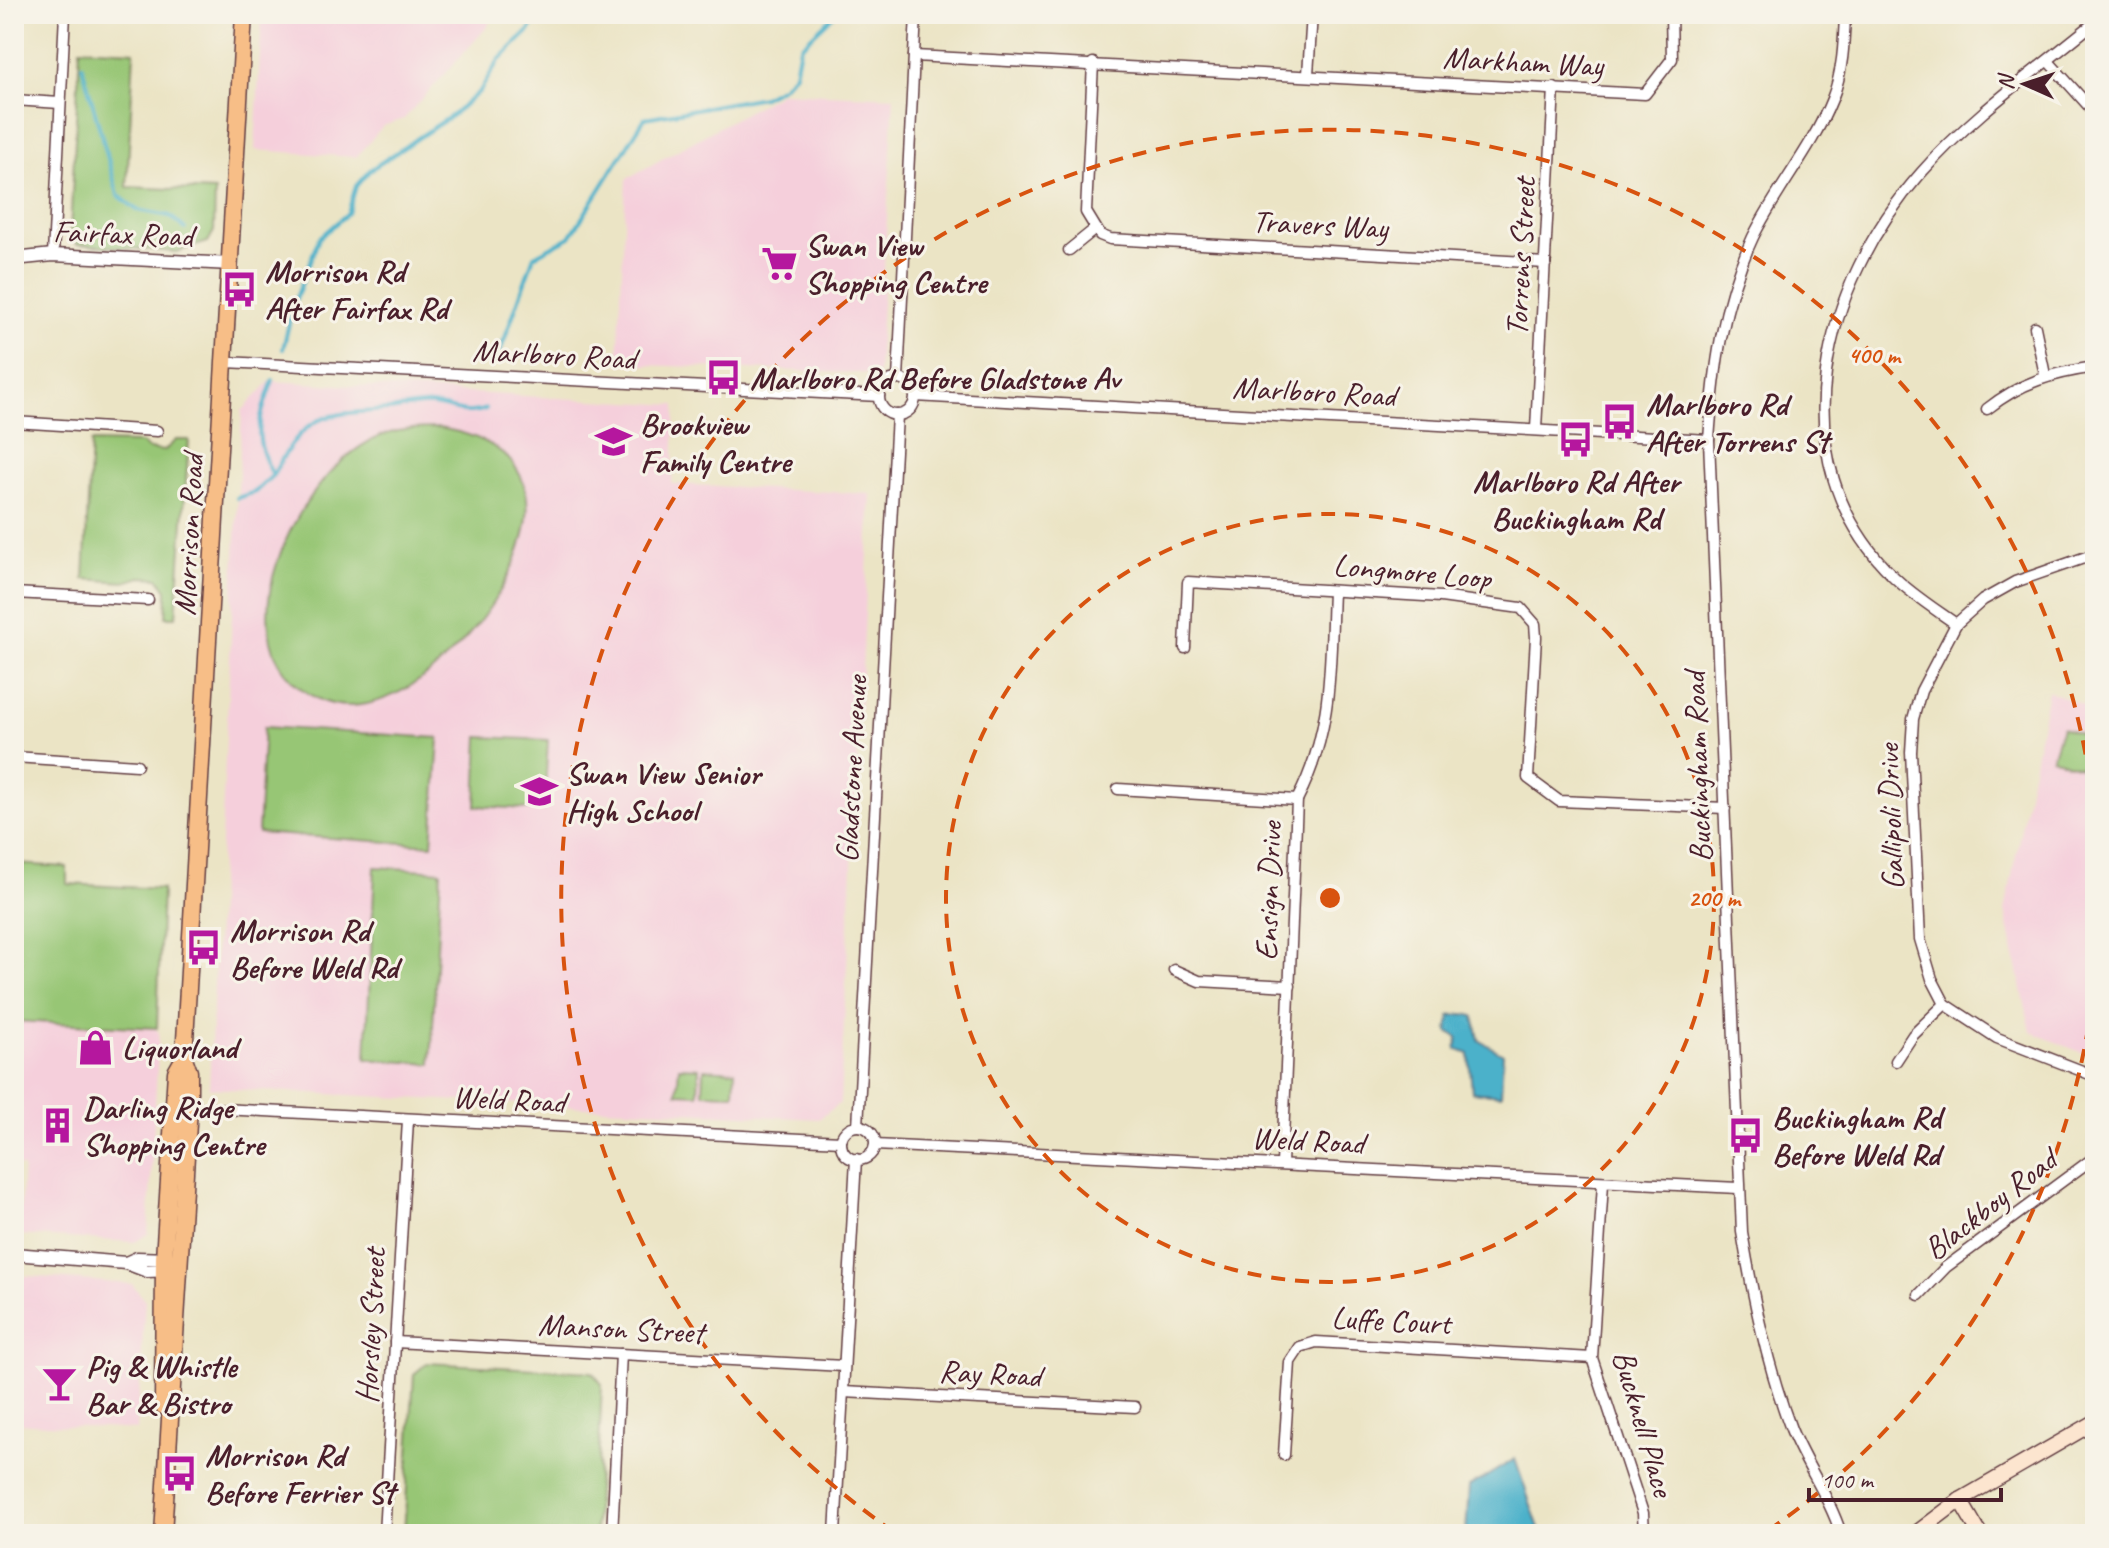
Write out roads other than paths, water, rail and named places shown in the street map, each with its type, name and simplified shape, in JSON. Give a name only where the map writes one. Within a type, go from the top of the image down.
[{"type":"main road","name":"Morrison Road","points":[[163,1534],[167,1427],[173,1403],[181,1265],[182,1106],[176,1072],[184,1058],[244,14]]},
{"type":"main road","name":"Morrison Road","points":[[167,1427],[162,1404],[164,1265],[182,1106]]},
{"type":"main road","points":[[1915,1534],[1956,1503],[2095,1422]]},
{"type":"main road","points":[[1956,1503],[1972,1534]]},
{"type":"main road","points":[[1956,1503],[1980,1534]]},
{"type":"street","points":[[53,255],[65,14]]},
{"type":"street","points":[[898,379],[916,14]]},
{"type":"street","points":[[1308,74],[1312,14]]},
{"type":"street","name":"Markham Way","points":[[914,56],[1308,74],[1645,94],[1672,59],[1671,14]]},
{"type":"street","name":"Buckingham Road","points":[[1842,1532],[1799,1448],[1771,1367],[1750,1278],[1738,1188],[1709,440],[1719,336],[1733,287],[1754,237],[1832,100],[1841,68],[1845,14]]},
{"type":"street","points":[[1956,624],[1893,576],[1858,532],[1840,497],[1827,458],[1822,415],[1824,376],[1834,328],[1852,279],[1898,201],[1951,143],[2095,22]]},
{"type":"street","points":[[2048,61],[2095,113]]},
{"type":"street","points":[[1069,250],[1095,229],[1086,212],[1093,63]]},
{"type":"street","name":"Torrens Street","points":[[1536,429],[1554,88]]},
{"type":"street","points":[[14,100],[60,103]]},
{"type":"street","name":"Travers Way","points":[[1095,229],[1110,239],[1546,263]]},
{"type":"street","name":"Fairfax Road","points":[[14,259],[53,255],[231,264]]},
{"type":"street","points":[[2035,327],[2045,375]]},
{"type":"street","name":"Marlboro Road","points":[[226,362],[879,396]]},
{"type":"street","points":[[1987,409],[2003,396],[2045,375],[2095,367]]},
{"type":"street","points":[[898,379],[909,383],[915,396],[911,409],[897,415],[887,411],[879,396],[887,382],[898,379]]},
{"type":"street","name":"Marlboro Road","points":[[915,396],[1709,440]]},
{"type":"street","name":"Gladstone Avenue","points":[[858,1126],[897,415]]},
{"type":"street","points":[[14,422],[157,431]]},
{"type":"street","name":"Gallipoli Drive","points":[[1945,1004],[1932,979],[1920,939],[1911,752],[1913,719],[1921,691],[1956,624],[1983,600],[2015,582],[2095,554]]},
{"type":"street","name":"Longmore Loop","points":[[1185,648],[1188,582],[1441,597],[1510,606],[1530,614],[1536,637],[1528,778],[1559,801],[1725,808]]},
{"type":"street","points":[[1297,800],[1323,738],[1333,591]]},
{"type":"street","points":[[14,593],[148,600]]},
{"type":"street","points":[[14,757],[137,765]]},
{"type":"street","name":"Ensign Drive","points":[[1118,789],[1297,800],[1282,1164]]},
{"type":"street","points":[[1174,970],[1199,981],[1290,986]]},
{"type":"street","points":[[1896,1061],[1913,1035],[1945,1004],[1997,1038],[2095,1076]]},
{"type":"street","name":"Weld Road","points":[[182,1106],[841,1141]]},
{"type":"street","name":"Horsley Street","points":[[384,1534],[408,1120]]},
{"type":"street","points":[[858,1126],[870,1131],[875,1145],[869,1155],[856,1159],[846,1154],[841,1141],[846,1131],[858,1126]]},
{"type":"street","name":"Weld Road","points":[[875,1145],[1738,1188]]},
{"type":"street","name":"Blackboy Road","points":[[1919,1295],[1946,1267],[2095,1157]]},
{"type":"street","points":[[835,1534],[856,1159]]},
{"type":"street","name":"Bucknell Place","points":[[1603,1183],[1592,1358],[1643,1513],[1644,1534]]},
{"type":"street","points":[[14,1254],[126,1263],[134,1269],[181,1265]]},
{"type":"street","name":"Manson Street","points":[[395,1342],[844,1366]]},
{"type":"street","name":"Luffe Court","points":[[1284,1455],[1290,1362],[1300,1347],[1308,1344],[1592,1358]]},
{"type":"street","points":[[612,1534],[621,1354]]},
{"type":"street","name":"Ray Road","points":[[843,1392],[1135,1407]]},
{"type":"water","points":[[1450,1016],[1474,1016],[1479,1040],[1503,1054],[1501,1095],[1472,1092],[1469,1054],[1456,1049],[1458,1037],[1448,1032]]},
{"type":"water","points":[[1515,1459],[1541,1534],[1466,1534],[1469,1487]]},
{"type":"waterway","points":[[283,349],[293,306],[319,238],[348,213],[356,186],[370,170],[454,114],[480,91],[499,60],[530,30],[537,14]]},
{"type":"waterway","points":[[500,352],[534,256],[570,237],[645,118],[763,97],[782,87],[795,73],[800,47],[835,14]]},
{"type":"waterway","points":[[82,65],[118,195],[137,210],[170,216],[185,229]]},
{"type":"waterway","points":[[237,498],[255,492],[273,475],[260,438],[261,417],[273,380]]},
{"type":"waterway","points":[[273,475],[296,439],[307,428],[331,416],[421,405],[465,412],[486,409]]},
{"type":"place","name":"Swan View Shopping Centre","points":[[779,263]]},
{"type":"place","name":"Morrison Rd After Fairfax Rd","points":[[239,289]]},
{"type":"place","name":"Marlboro Rd Before Gladstone Av","points":[[724,378]]},
{"type":"place","name":"Marlboro Rd After Torrens St","points":[[1620,422]]},
{"type":"place","name":"Marlboro Rd After Buckingham Rd","points":[[1576,439]]},
{"type":"place","name":"Brookview Family Centre","points":[[614,442]]},
{"type":"place","name":"Swan View Senior High School","points":[[540,791]]},
{"type":"place","name":"Morrison Rd Before Weld Rd","points":[[204,948]]},
{"type":"place","name":"Liquorland","points":[[96,1047]]},
{"type":"place","name":"Darling Ridge Shopping Centre","points":[[57,1125]]},
{"type":"place","name":"Buckingham Rd Before Weld Rd","points":[[1746,1135]]},
{"type":"place","name":"Pig & Whistle Bar & Bistro","points":[[60,1384]]},
{"type":"place","name":"Morrison Rd Before Ferrier St","points":[[179,1473]]}]
